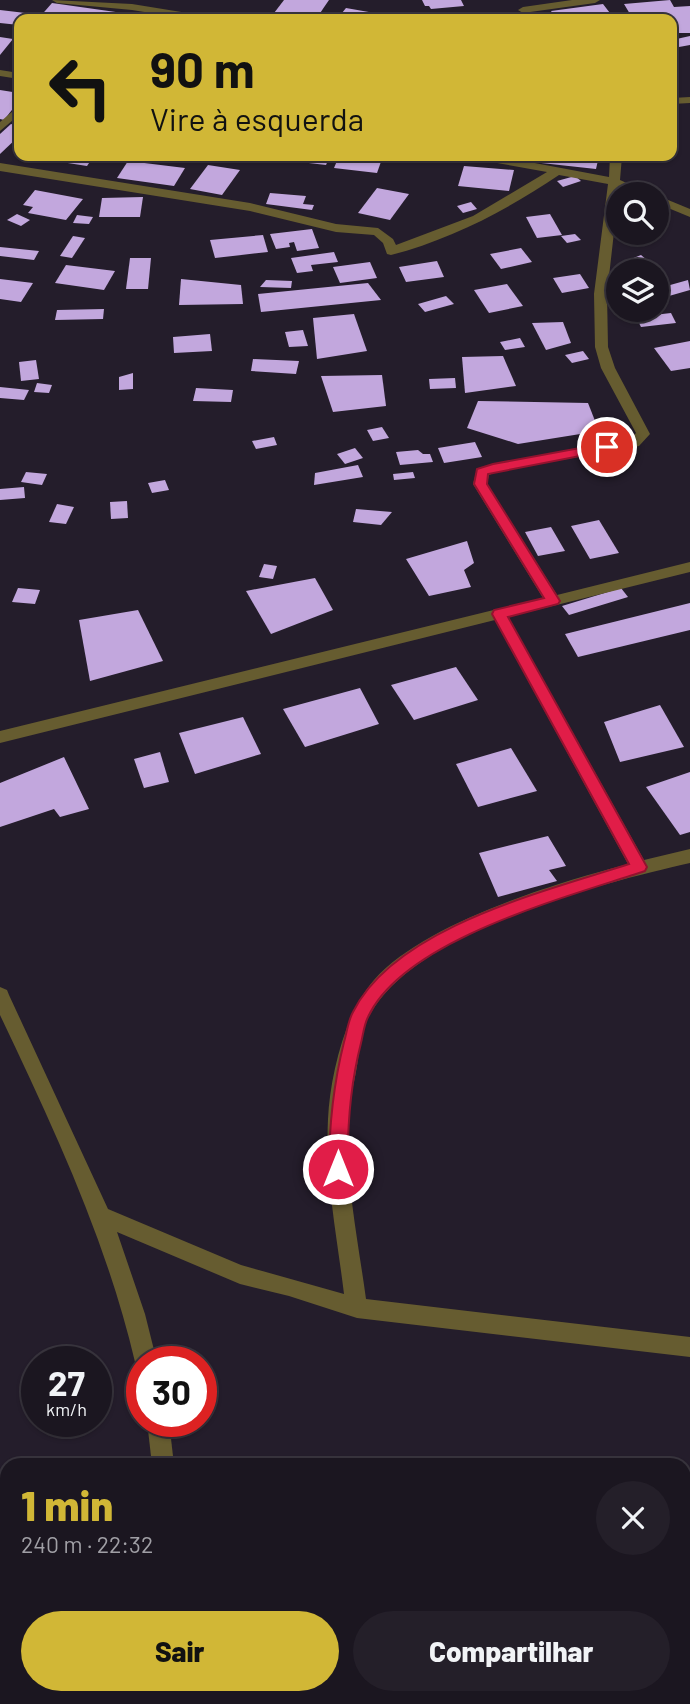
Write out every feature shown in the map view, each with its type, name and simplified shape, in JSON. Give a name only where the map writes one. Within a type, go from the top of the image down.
[{"type":"street","points":[[57,0],[134,4],[182,14]]},
{"type":"street","points":[[523,10],[595,0]]},
{"type":"street","points":[[0,128],[14,114]]},
{"type":"street","points":[[506,161],[616,182],[616,161]]},
{"type":"street","points":[[0,167],[250,207],[336,228],[378,232],[389,242],[391,251],[462,228],[557,171]]},
{"type":"street","points":[[669,204],[690,213]]},
{"type":"street","points":[[553,601],[481,484],[482,472],[634,443],[643,434],[607,366],[599,323],[606,245]]},
{"type":"street","points":[[0,737],[690,567]]},
{"type":"street","points":[[499,614],[639,867]]},
{"type":"street","points":[[357,1308],[338,1169],[338,1116],[360,1014],[385,980],[425,951],[483,919],[639,867],[690,856]]},
{"type":"street","points":[[0,995],[116,1252],[142,1346]]},
{"type":"street","points":[[100,1215],[240,1274],[289,1286],[357,1308],[690,1347]]},
{"type":"street","points":[[160,1437],[162,1458]]},
{"type":"building","points":[[284,0],[329,0],[319,14],[273,14]]},
{"type":"building","points":[[422,0],[461,0],[464,6],[431,9],[425,6]]},
{"type":"building","points":[[670,0],[674,7],[690,6],[690,33],[677,33],[677,14],[630,14],[624,4]]},
{"type":"building","points":[[52,3],[130,14],[42,14]]},
{"type":"building","points":[[603,4],[611,14],[553,14],[551,11]]},
{"type":"building","points":[[346,8],[380,14],[341,14]]},
{"type":"building","points":[[0,10],[34,14],[14,14],[14,24],[0,23]]},
{"type":"building","points":[[690,36],[690,45],[679,47],[677,39]]},
{"type":"building","points":[[0,37],[13,39],[0,55]]},
{"type":"building","points":[[0,90],[14,92],[14,107],[4,120],[0,119]]},
{"type":"building","points":[[11,124],[14,125],[14,141],[0,154],[0,134]]},
{"type":"building","points":[[55,161],[90,161],[87,166]]},
{"type":"building","points":[[128,161],[185,168],[174,186],[117,178]]},
{"type":"building","points":[[300,161],[328,161],[326,165]]},
{"type":"building","points":[[337,161],[381,161],[377,173],[334,168]]},
{"type":"building","points":[[523,161],[598,161],[596,169]]},
{"type":"building","points":[[208,165],[240,170],[222,195],[190,189]]},
{"type":"building","points":[[464,166],[514,170],[509,191],[458,186]]},
{"type":"building","points":[[575,176],[581,181],[563,187],[557,181]]},
{"type":"building","points":[[377,188],[409,194],[390,220],[358,213]]},
{"type":"building","points":[[35,190],[83,199],[66,220],[28,213],[33,207],[23,205]]},
{"type":"building","points":[[270,193],[306,196],[303,204],[314,205],[312,210],[266,204]]},
{"type":"building","points":[[143,197],[140,217],[99,217],[102,198]]},
{"type":"building","points":[[471,202],[477,209],[463,213],[457,206]]},
{"type":"building","points":[[17,214],[30,220],[21,226],[7,220]]},
{"type":"building","points":[[550,214],[562,235],[537,238],[526,217]]},
{"type":"building","points":[[77,215],[93,217],[89,224],[73,223]]},
{"type":"building","points":[[312,229],[319,248],[297,251],[294,242],[289,243],[290,247],[276,249],[270,234]]},
{"type":"building","points":[[575,234],[581,240],[567,243],[561,236]]},
{"type":"building","points":[[263,235],[268,252],[215,258],[210,240]]},
{"type":"building","points":[[73,236],[85,238],[72,258],[60,256]]},
{"type":"building","points":[[0,247],[39,251],[34,260],[0,256]]},
{"type":"building","points":[[521,248],[532,262],[501,269],[490,254]]},
{"type":"building","points":[[334,252],[338,262],[311,265],[313,271],[297,273],[291,258]]},
{"type":"building","points":[[130,258],[151,258],[148,289],[126,289]]},
{"type":"building","points":[[437,261],[444,277],[406,282],[399,267]]},
{"type":"building","points":[[370,262],[377,278],[340,283],[333,267]]},
{"type":"building","points":[[66,265],[115,271],[104,290],[55,283]]},
{"type":"building","points":[[580,274],[589,288],[562,293],[553,278]]},
{"type":"building","points":[[0,279],[33,283],[21,302],[0,299]]},
{"type":"building","points":[[181,279],[241,285],[243,304],[179,305]]},
{"type":"building","points":[[266,280],[292,281],[291,288],[260,287]]},
{"type":"building","points":[[688,280],[690,290],[669,296],[669,285]]},
{"type":"building","points":[[368,283],[381,300],[261,312],[258,294]]},
{"type":"building","points":[[507,284],[523,306],[489,313],[474,290]]},
{"type":"building","points":[[446,296],[454,304],[425,312],[418,304]]},
{"type":"building","points":[[104,309],[103,319],[55,320],[57,310]]},
{"type":"building","points":[[669,313],[676,323],[641,327],[638,322],[669,322]]},
{"type":"building","points":[[354,314],[367,351],[317,359],[313,318]]},
{"type":"building","points":[[563,322],[571,343],[546,350],[532,323]]},
{"type":"building","points":[[303,330],[308,346],[289,347],[285,332]]},
{"type":"building","points":[[210,334],[212,351],[174,353],[173,337]]},
{"type":"building","points":[[520,338],[525,347],[505,350],[500,342]]},
{"type":"building","points":[[690,341],[690,368],[671,371],[654,348]]},
{"type":"building","points":[[583,351],[589,359],[572,363],[565,355]]},
{"type":"building","points":[[503,356],[516,386],[465,393],[462,357]]},
{"type":"building","points":[[253,359],[299,361],[296,374],[251,371]]},
{"type":"building","points":[[36,360],[39,379],[21,381],[19,362]]},
{"type":"building","points":[[133,373],[133,389],[119,390],[119,377]]},
{"type":"building","points":[[382,375],[386,406],[333,412],[321,376]]},
{"type":"building","points":[[455,378],[456,388],[430,389],[429,379]]},
{"type":"building","points":[[37,383],[52,385],[49,393],[34,392]]},
{"type":"building","points":[[0,387],[29,390],[24,400],[0,398]]},
{"type":"building","points":[[196,388],[233,390],[231,402],[193,401]]},
{"type":"building","points":[[478,401],[588,403],[599,431],[518,444],[467,428]]},
{"type":"building","points":[[382,427],[389,438],[373,441],[367,430]]},
{"type":"building","points":[[274,437],[277,445],[256,449],[252,441]]},
{"type":"building","points":[[475,442],[482,457],[444,463],[438,448]]},
{"type":"building","points":[[355,448],[363,458],[345,464],[337,454]]},
{"type":"building","points":[[418,450],[423,454],[430,454],[433,462],[400,465],[396,452]]},
{"type":"building","points":[[614,454],[622,468],[597,472],[590,458]]},
{"type":"building","points":[[358,465],[363,477],[314,485],[315,473]]},
{"type":"building","points":[[26,472],[47,474],[42,485],[21,482]]},
{"type":"building","points":[[413,472],[415,478],[394,480],[393,474]]},
{"type":"building","points":[[165,480],[169,490],[152,493],[148,483]]},
{"type":"building","points":[[24,487],[25,498],[0,500],[0,489]]},
{"type":"building","points":[[127,501],[128,518],[111,519],[110,502]]},
{"type":"building","points":[[57,504],[74,507],[66,524],[49,522]]},
{"type":"building","points":[[356,509],[392,512],[381,525],[353,522]]},
{"type":"building","points":[[599,520],[619,553],[590,559],[571,526]]},
{"type":"building","points":[[551,527],[565,551],[538,556],[525,532]]},
{"type":"building","points":[[467,541],[474,563],[464,570],[471,587],[429,596],[406,559]]},
{"type":"building","points":[[264,564],[277,566],[273,579],[259,577]]},
{"type":"building","points":[[315,578],[333,610],[271,634],[246,591]]},
{"type":"building","points":[[18,588],[40,590],[35,604],[12,602]]},
{"type":"building","points":[[621,588],[628,597],[569,615],[562,606]]},
{"type":"building","points":[[690,603],[690,630],[578,657],[565,634]]},
{"type":"building","points":[[138,610],[163,661],[90,681],[79,620]]},
{"type":"building","points":[[456,667],[478,700],[414,720],[391,685]]},
{"type":"building","points":[[360,688],[379,724],[305,747],[283,709]]},
{"type":"building","points":[[660,705],[684,747],[620,762],[604,722]]},
{"type":"building","points":[[243,717],[261,754],[195,774],[179,733]]},
{"type":"building","points":[[511,748],[537,791],[478,807],[456,764]]},
{"type":"building","points":[[160,752],[169,782],[144,788],[134,759]]},
{"type":"building","points":[[64,757],[89,809],[60,817],[54,809],[0,827],[0,783]]},
{"type":"building","points":[[690,772],[690,832],[680,835],[646,787]]},
{"type":"building","points":[[548,836],[566,866],[549,870],[557,881],[498,897],[479,853]]},
{"type":"route","points":[[338,1169],[338,1116],[348,1059],[360,1014],[385,980],[425,951],[483,919],[639,867],[499,614],[553,601],[481,484],[482,472],[497,467],[607,447]]}]
